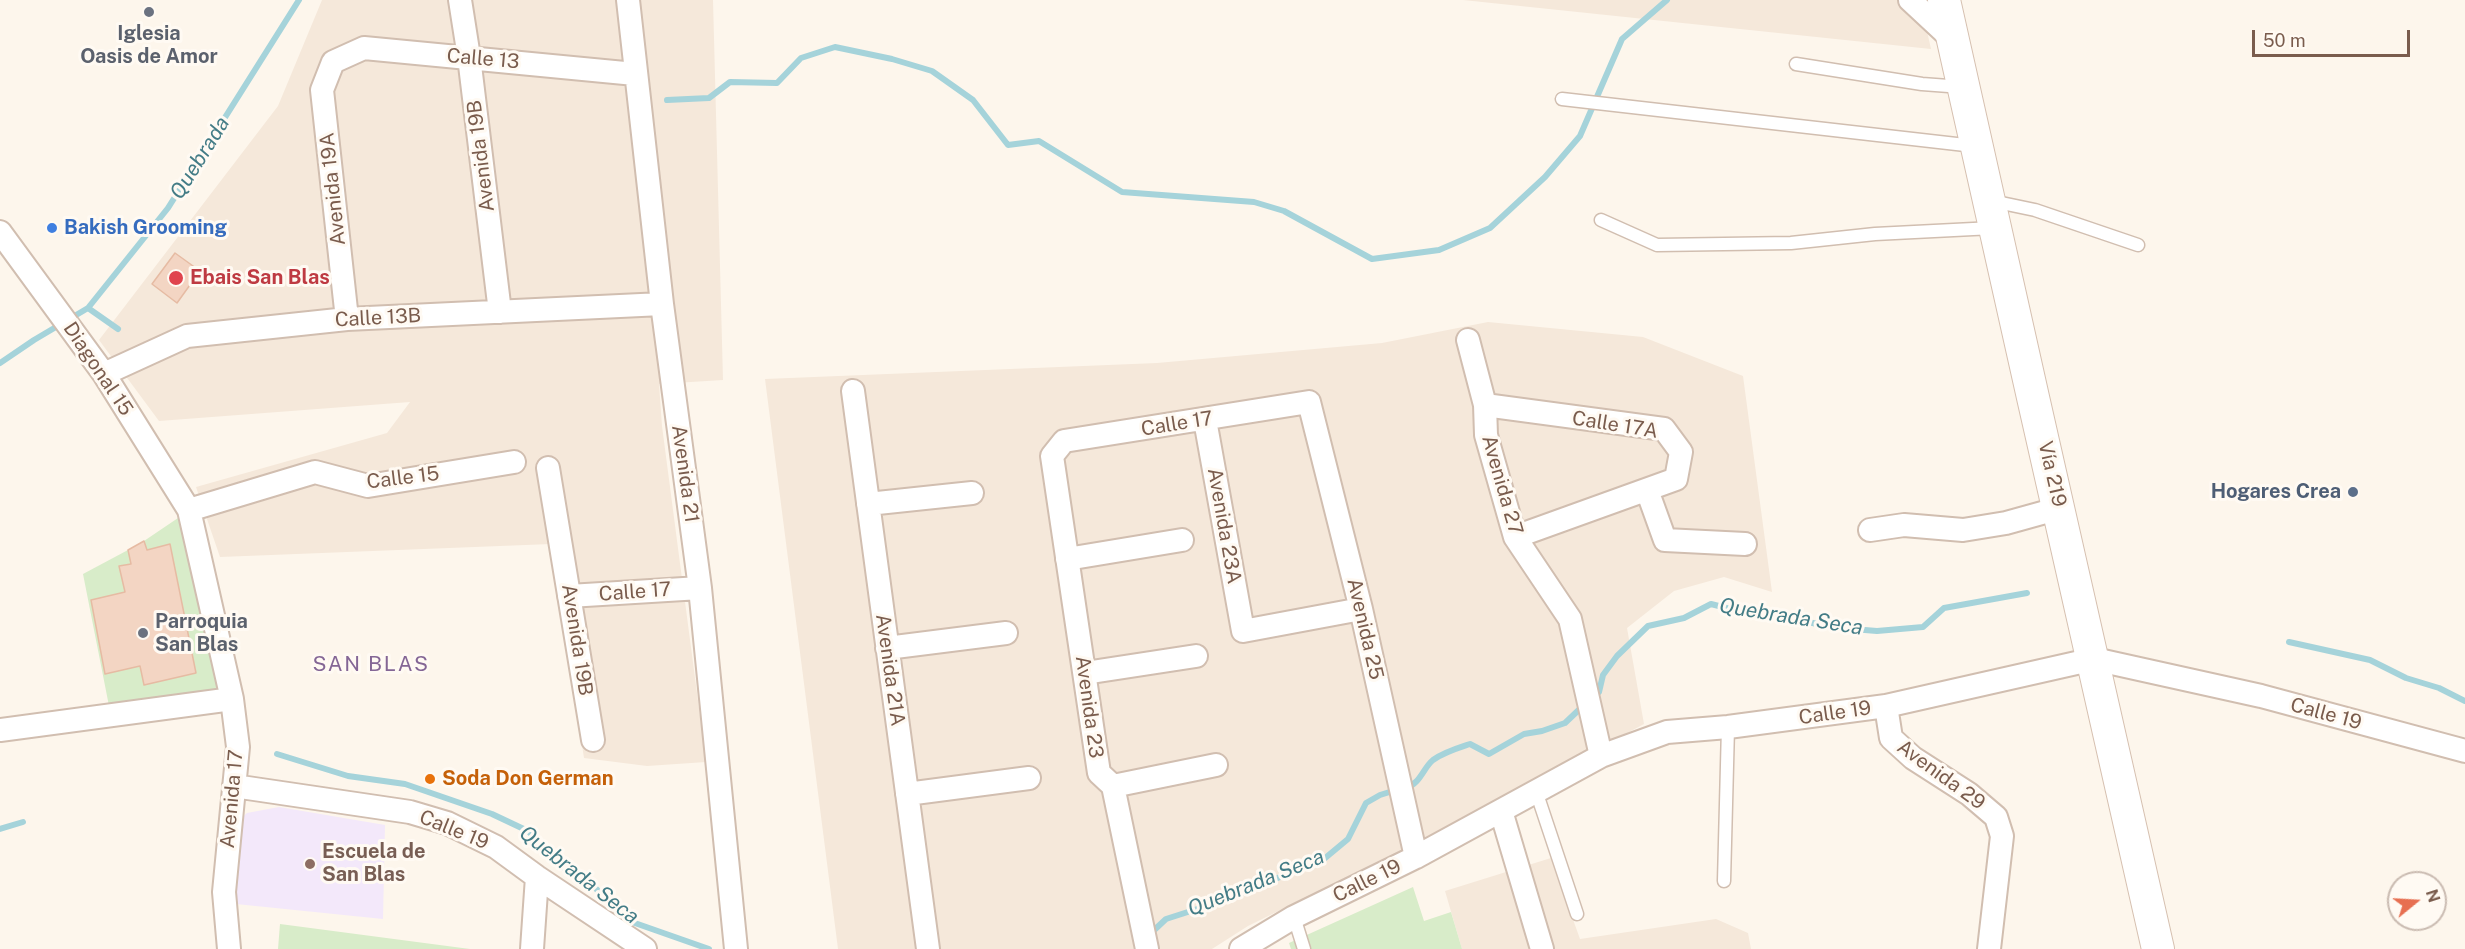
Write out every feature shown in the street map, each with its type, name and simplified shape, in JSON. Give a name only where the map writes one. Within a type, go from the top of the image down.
[{"type":"main road","name":"Vía 219","points":[[1944,0],[1975,146],[2060,508],[2158,949]]},
{"type":"street","name":"Avenida 19B","points":[[460,0],[500,312]]},
{"type":"street","name":"Avenida 21","points":[[627,0],[662,304],[700,588],[736,949]]},
{"type":"street","points":[[1910,0],[1953,40]]},
{"type":"street","name":"Calle 13","points":[[333,62],[364,48],[635,74]]},
{"type":"street","name":"Avenida 19A","points":[[333,62],[322,90],[347,319]]},
{"type":"street","name":"Diagonal 15","points":[[0,232],[104,374],[189,510]]},
{"type":"street","name":"Calle 13B","points":[[104,374],[187,336],[347,319],[662,304]]},
{"type":"street","name":"Avenida 27","points":[[1468,340],[1485,405],[1486,435],[1515,537],[1570,619],[1601,756]]},
{"type":"street","name":"Avenida 21A","points":[[853,391],[928,949]]},
{"type":"street","name":"Calle 17","points":[[1052,456],[1064,441],[1309,402]]},
{"type":"street","name":"Avenida 25","points":[[1309,402],[1361,609],[1416,857]]},
{"type":"street","name":"Calle 17A","points":[[1485,405],[1664,429],[1681,452],[1676,479],[1515,537]]},
{"type":"street","name":"Avenida 23A","points":[[1205,420],[1243,631],[1361,609]]},
{"type":"street","name":"Avenida 23","points":[[1052,456],[1100,773],[1113,786],[1147,949]]},
{"type":"street","name":"Calle 15","points":[[189,510],[315,472],[368,486],[514,462]]},
{"type":"street","name":"Avenida 19B","points":[[548,468],[593,740]]},
{"type":"street","points":[[1647,490],[1665,540],[1745,544]]},
{"type":"street","points":[[868,504],[972,493]]},
{"type":"street","points":[[1870,530],[1904,525],[1963,531],[2006,523],[2060,508]]},
{"type":"street","name":"Avenida 17","points":[[189,510],[232,699],[238,747],[224,892],[228,949]]},
{"type":"street","points":[[1067,559],[1182,540]]},
{"type":"street","name":"Calle 17","points":[[569,596],[700,588]]},
{"type":"street","points":[[888,648],[1006,633]]},
{"type":"street","points":[[1084,674],[1196,656]]},
{"type":"street","name":"Calle 19","points":[[1241,949],[1294,917],[1416,857],[1601,756],[1667,732],[1728,727],[1886,706],[2094,659],[2261,696],[2465,751]]},
{"type":"street","points":[[0,730],[232,699]]},
{"type":"street","name":"Avenida 29","points":[[1886,706],[1891,738],[1913,758],[1969,794],[1996,818],[2002,836],[1989,949]]},
{"type":"street","points":[[1113,786],[1216,765]]},
{"type":"street","points":[[907,794],[1029,778]]},
{"type":"street","name":"Calle 19","points":[[234,786],[410,812],[447,823],[496,847],[645,949]]},
{"type":"street","points":[[1501,811],[1542,949]]},
{"type":"street","points":[[532,949],[537,877]]},
{"type":"lane","points":[[1796,64],[1922,84],[1964,87]]},
{"type":"lane","points":[[1562,99],[1975,146]]},
{"type":"lane","points":[[1601,220],[1657,245],[1791,243],[1875,234],[1991,214],[2055,216],[2138,245]]},
{"type":"lane","points":[[1724,881],[1728,727]]},
{"type":"lane","points":[[1536,791],[1577,914]]},
{"type":"lane","points":[[1294,917],[1304,949]]},
{"type":"shaded area","points":[[322,0],[713,0],[723,380],[659,384],[662,426],[706,762],[647,766],[584,758],[551,544],[220,557],[196,487],[387,433],[410,402],[159,421],[99,340],[278,106]]},
{"type":"shaded area","points":[[1463,0],[1920,0],[1931,49]]},
{"type":"shaded area","points":[[1488,322],[1643,337],[1743,376],[1772,592],[1724,577],[1674,591],[1627,628],[1644,724],[1495,804],[1248,926],[1212,949],[838,949],[765,379],[1157,363],[1382,343]]},
{"type":"shaded area","name":"Escuela de San Blas","points":[[279,807],[385,825],[383,919],[236,904],[238,821],[247,813]]},
{"type":"shaded area","points":[[1551,858],[1580,939],[1716,919],[1748,933],[1751,949],[1462,949],[1445,891]]},
{"type":"green space","points":[[178,518],[220,689],[109,706],[83,574],[128,550],[131,564],[119,566],[125,592],[91,600],[105,673],[140,666],[145,685],[196,672],[170,545],[147,550],[144,541]]},
{"type":"green space","points":[[1413,887],[1424,921],[1451,912],[1462,949],[1291,949],[1289,943]]},
{"type":"green space","points":[[280,924],[470,949],[278,949]]},
{"type":"building","name":"Ebais San Blas","points":[[175,253],[200,271],[177,303],[152,284]]},
{"type":"building","name":"Parroquia San Blas","points":[[144,541],[147,550],[170,544],[196,673],[144,685],[140,666],[105,674],[91,600],[125,592],[119,566],[131,564],[128,550]]},
{"type":"waterway","name":"Quebrada","points":[[88,308],[168,208],[299,0]]},
{"type":"waterway","points":[[667,100],[709,98],[730,82],[777,83],[801,58],[835,47],[892,59],[932,71],[973,100],[1008,145],[1039,141],[1122,192],[1254,202],[1284,211],[1372,259],[1439,250],[1490,228],[1545,177],[1580,136],[1622,39],[1667,0]]},
{"type":"waterway","points":[[0,363],[88,308],[118,329]]},
{"type":"waterway","name":"Quebrada Seca","points":[[1593,698],[1599,692],[1603,675],[1617,656],[1648,626],[1684,618],[1711,604],[1738,611],[1771,612],[1828,627],[1877,631],[1923,627],[1944,608],[2027,593]]},
{"type":"waterway","name":"Quebrada Seca","points":[[2289,642],[2370,660],[2406,678],[2439,688],[2465,701]]},
{"type":"waterway","name":"Quebrada Seca","points":[[1406,788],[1415,783],[1433,760],[1446,752],[1470,744],[1489,754],[1524,734],[1565,723],[1585,704]]},
{"type":"waterway","name":"Quebrada Seca","points":[[277,754],[348,776],[405,784],[492,814],[528,831],[564,868],[593,886],[632,922],[709,949]]},
{"type":"waterway","name":"Quebrada Seca","points":[[1150,934],[1166,919],[1219,902],[1324,859],[1348,839],[1366,803],[1396,790]]},
{"type":"waterway","name":"Quebrada Seca","points":[[0,829],[23,822]]},
{"type":"place","name":"Iglesia Oasis de Amor","points":[[149,12]]},
{"type":"place","name":"Bakish Grooming","points":[[52,228]]},
{"type":"place","name":"Ebais San Blas","points":[[176,278]]},
{"type":"place","name":"Hogares Crea","points":[[2353,492]]},
{"type":"place","name":"Parroquia San Blas","points":[[143,633]]},
{"type":"place","name":"Soda Don German","points":[[430,779]]},
{"type":"place","name":"Escuela de San Blas","points":[[310,864]]},
{"type":"district","name":"SAN BLAS","points":[[371,665]]}]
